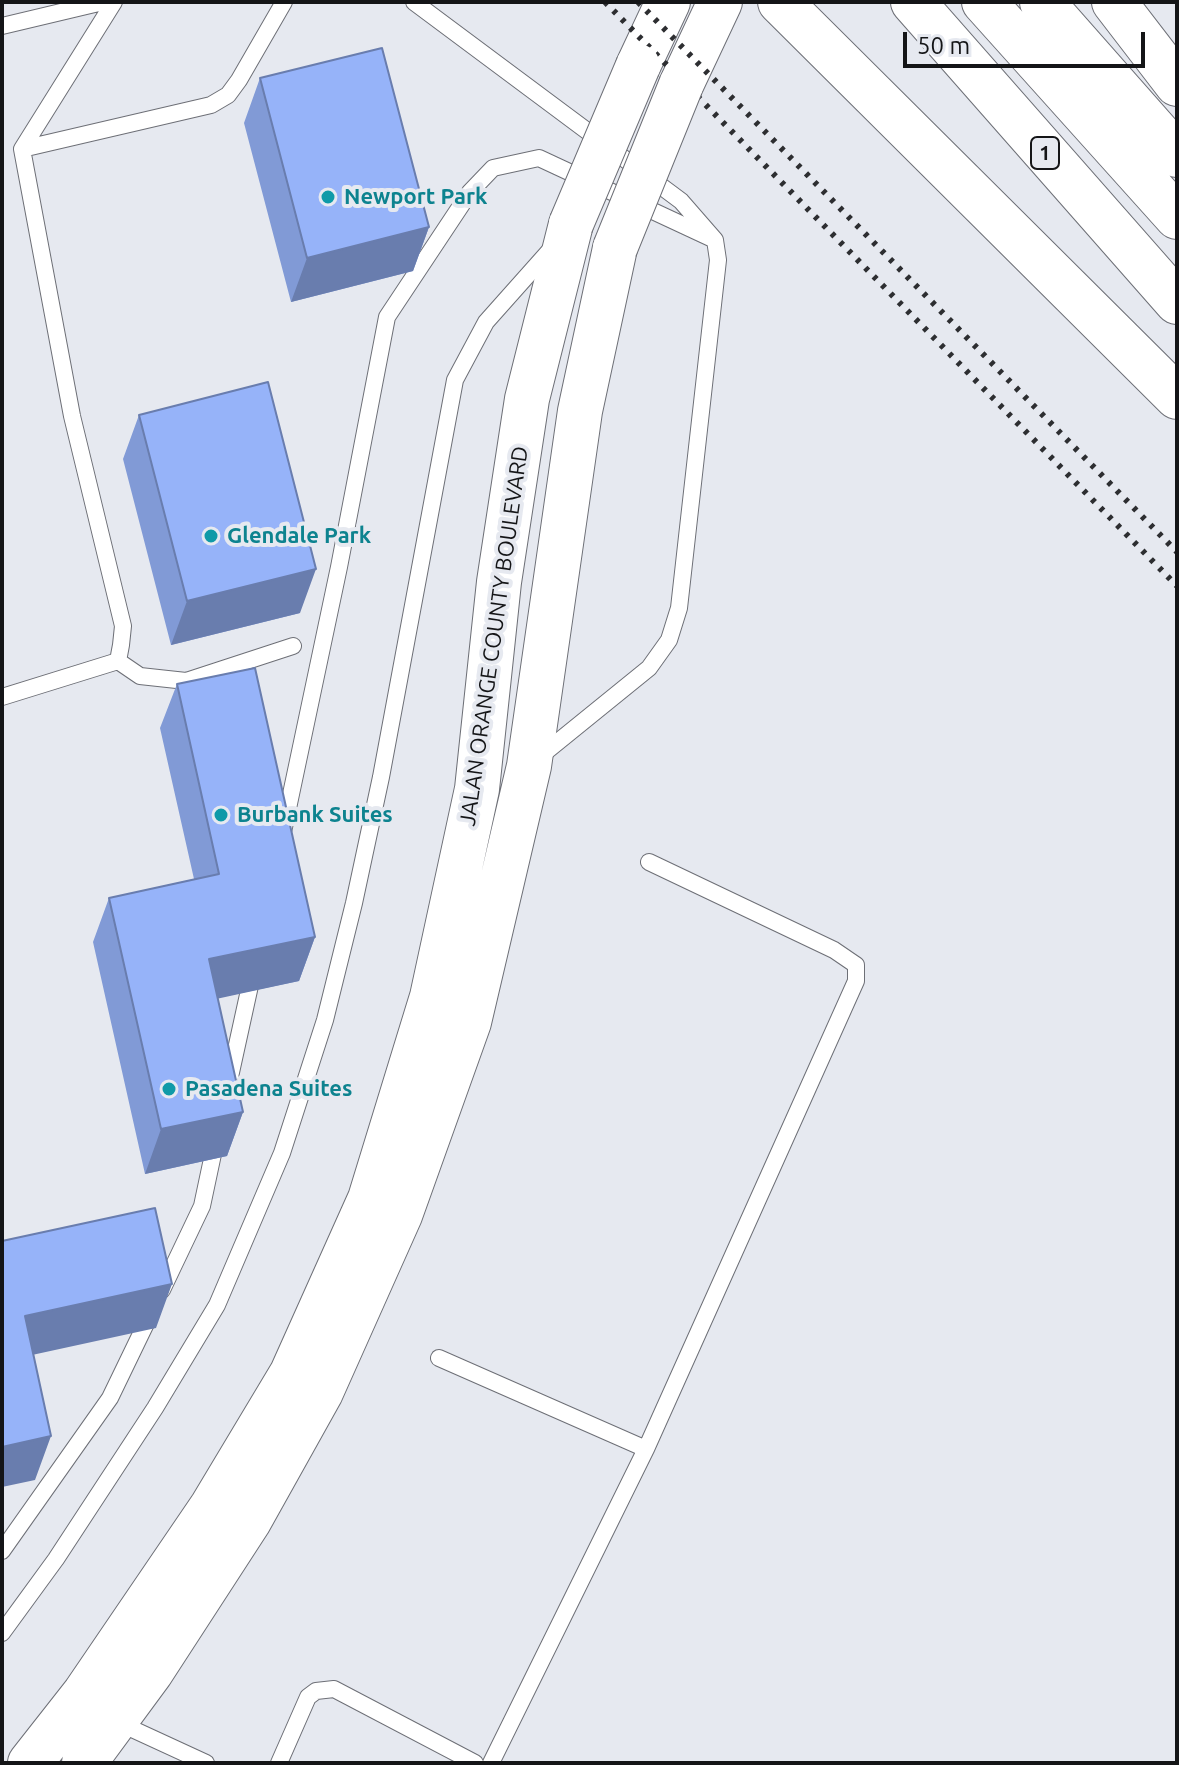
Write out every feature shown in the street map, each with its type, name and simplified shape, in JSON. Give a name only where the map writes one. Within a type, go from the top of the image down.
[{"type":"main road","name":"JALAN ORANGE COUNTY BOULEVARD","points":[[30,1763],[85,1693],[219,1495],[292,1373],[370,1199],[432,997],[477,789],[499,582],[527,399],[570,226],[668,2]]},
{"type":"main road","points":[[84,1763],[116,1721],[249,1521],[321,1392],[400,1215],[469,1022],[529,766],[580,411],[615,248],[681,85],[720,2]]},
{"type":"main road","points":[[780,2],[1177,397]]},
{"type":"main road","name":"1","points":[[913,2],[1177,302]]},
{"type":"main road","name":"1","points":[[922,2],[1177,290]]},
{"type":"main road","points":[[984,2],[1177,217]]},
{"type":"main road","points":[[1042,2],[1177,155]]},
{"type":"main road","points":[[1114,2],[1177,84]]},
{"type":"lane","points":[[2,26],[103,2]]},
{"type":"lane","points":[[114,2],[22,149],[72,416],[123,626],[118,661]]},
{"type":"lane","points":[[22,149],[211,105],[228,95],[233,88],[284,2]]},
{"type":"lane","points":[[414,2],[681,201],[715,240],[718,260],[679,608],[669,640],[649,668],[529,766]]},
{"type":"lane","points":[[279,851],[339,567],[387,317],[470,192],[493,168],[539,158],[715,240]]},
{"type":"lane","points":[[2,1633],[64,1547],[155,1408],[217,1305],[282,1153],[325,1020],[354,903],[384,761],[455,380],[486,322],[570,226]]},
{"type":"lane","points":[[118,661],[140,676],[186,681],[293,646]]},
{"type":"lane","points":[[2,697],[118,661]]},
{"type":"lane","points":[[491,1763],[646,1449],[856,981],[856,965],[834,950],[649,862]]},
{"type":"lane","points":[[225,1098],[255,959]]},
{"type":"lane","points":[[2,1551],[110,1398],[202,1206],[219,1129]]},
{"type":"lane","points":[[439,1358],[646,1449]]},
{"type":"lane","points":[[279,1763],[308,1697],[316,1691],[334,1689],[475,1763]]},
{"type":"lane","points":[[116,1721],[206,1763]]},
{"type":"building","name":"Newport Park","points":[[382,48],[429,227],[307,258],[260,78]]},
{"type":"building","name":"Glendale Park","points":[[268,382],[316,569],[187,601],[139,415]]},
{"type":"building","points":[[255,668],[315,937],[209,959],[243,1112],[161,1129],[109,898],[219,874],[177,684]]},
{"type":"building","points":[[155,1208],[172,1284],[25,1316],[51,1436],[2,1447],[2,1241]]},
{"type":"railway","points":[[605,2],[1177,586]]},
{"type":"railway","points":[[638,2],[1177,552]]},
{"type":"place","name":"Newport Park","points":[[328,197]]},
{"type":"place","name":"Glendale Park","points":[[211,536]]},
{"type":"place","name":"Burbank Suites","points":[[221,815]]},
{"type":"place","name":"Pasadena Suites","points":[[169,1089]]}]
